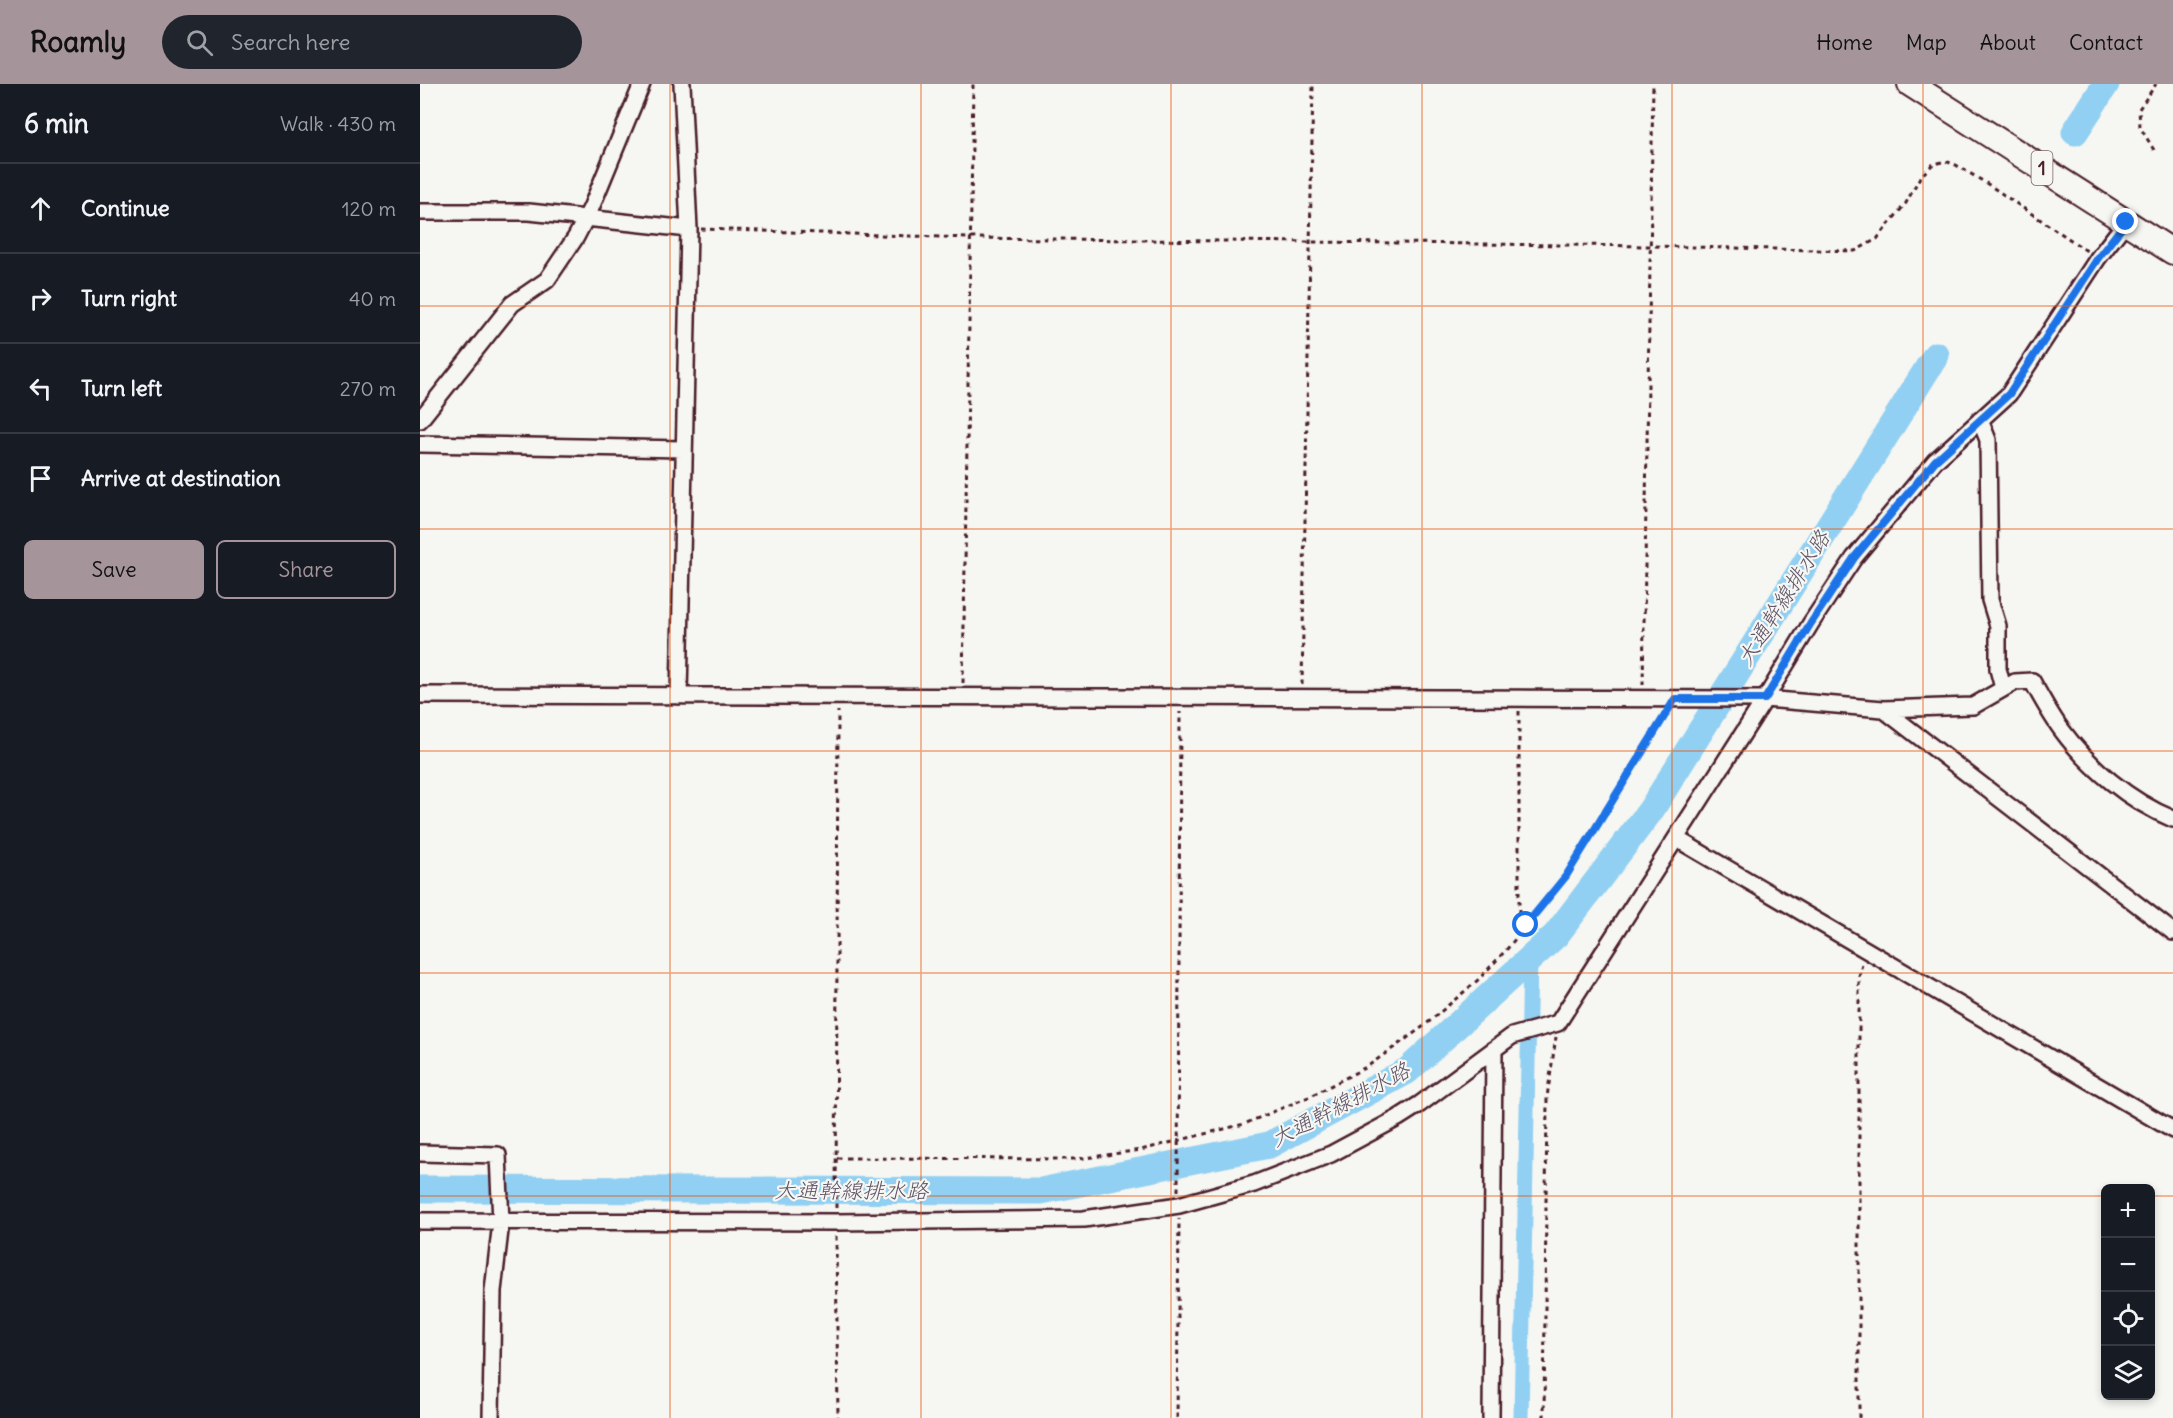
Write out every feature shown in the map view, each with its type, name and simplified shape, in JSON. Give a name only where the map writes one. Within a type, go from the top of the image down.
[{"type":"main road","name":"1","points":[[1910,84],[2173,252]]},
{"type":"street","points":[[420,420],[512,304],[547,280],[576,237],[642,84]]},
{"type":"street","points":[[679,696],[683,449],[690,229],[682,84]]},
{"type":"street","points":[[420,212],[529,212],[690,229]]},
{"type":"street","points":[[420,1221],[500,1217],[1084,1219],[1254,1184],[1331,1154],[1413,1109],[1512,1036],[1554,1024],[1677,839],[1759,700],[1854,558],[1935,461],[2009,394],[2098,258],[2126,222]]},
{"type":"street","points":[[1980,420],[1988,440],[1990,600],[1998,626],[1998,669],[2003,688]]},
{"type":"street","points":[[420,444],[683,449]]},
{"type":"street","points":[[420,695],[1643,698],[1759,700],[1883,709],[1972,706],[2015,682],[2032,681],[2060,729],[2096,769],[2129,794],[2160,814],[2173,819]]},
{"type":"street","points":[[1883,709],[2173,932]]},
{"type":"street","points":[[1677,839],[2171,1126]]},
{"type":"street","points":[[1491,1418],[1494,1049]]},
{"type":"street","points":[[420,1153],[498,1155],[500,1217],[493,1291],[491,1418]]},
{"type":"path","points":[[963,697],[973,84]]},
{"type":"path","points":[[1302,698],[1313,84]]},
{"type":"path","points":[[1643,698],[1653,84]]},
{"type":"path","points":[[2154,150],[2140,127],[2139,110],[2156,84]]},
{"type":"path","points":[[690,229],[970,238],[1651,246],[1855,251],[1877,240],[1906,203],[1920,177],[1932,165],[1945,160],[1986,183],[2098,258]]},
{"type":"path","points":[[1177,1418],[1180,696]]},
{"type":"path","points":[[838,697],[836,1217],[838,1418]]},
{"type":"path","points":[[1519,698],[1519,918],[1526,925]]},
{"type":"path","points":[[837,1158],[1078,1159],[1141,1150],[1244,1124],[1311,1095],[1368,1066],[1424,1026],[1479,979],[1507,949],[1566,876],[1678,699]]},
{"type":"path","points":[[1859,1418],[1859,976],[1865,949]]},
{"type":"path","points":[[1544,1418],[1547,1097],[1554,1024]]},
{"type":"waterway","name":"大通幹線排水路","points":[[2075,132],[2106,84]]},
{"type":"waterway","name":"大通幹線排水路","points":[[420,1189],[1041,1191],[1269,1145],[1407,1071],[1556,935],[1651,810],[1936,355]]},
{"type":"waterway","points":[[1521,1418],[1530,959]]},
{"type":"route","points":[[1526,925],[1566,876],[1675,699],[1765,699],[1854,558],[1935,461],[2009,394],[2098,258],[2126,222]]}]
